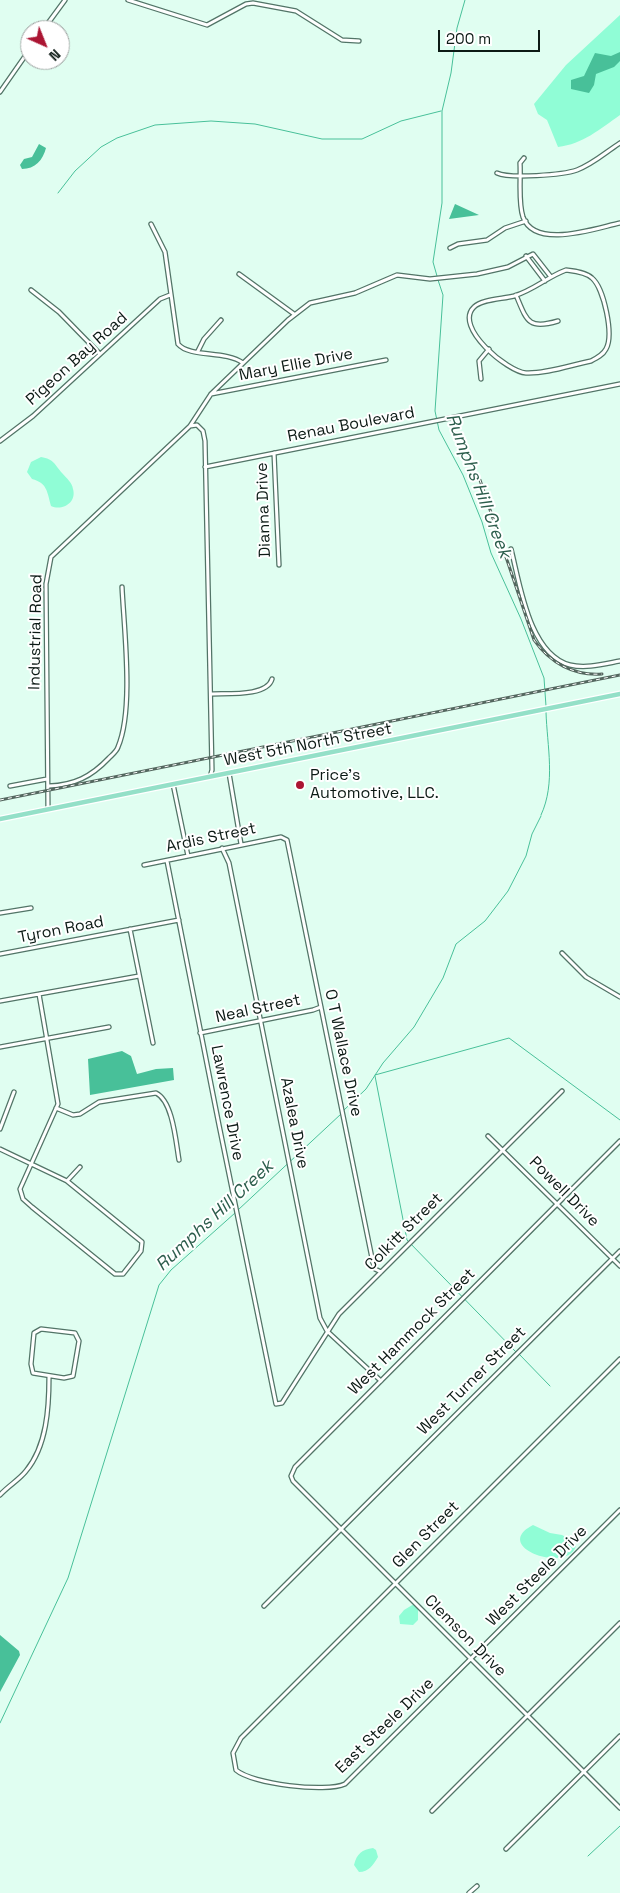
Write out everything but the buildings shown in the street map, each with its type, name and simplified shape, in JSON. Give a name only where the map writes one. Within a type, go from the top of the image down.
[{"type":"main road","name":"West 5th North Street","points":[[0,819],[620,694]]},
{"type":"street","points":[[51,20],[65,0]]},
{"type":"street","points":[[128,0],[207,25],[246,4],[267,5],[296,11],[342,40],[359,41]]},
{"type":"street","points":[[267,5],[270,0]]},
{"type":"street","points":[[0,92],[20,63]]},
{"type":"street","points":[[497,173],[502,176],[521,176],[576,171],[620,143]]},
{"type":"street","points":[[524,158],[520,163],[522,212],[526,221],[537,232],[560,236],[620,223]]},
{"type":"street","points":[[450,248],[458,244],[487,240],[505,228],[526,221]]},
{"type":"street","points":[[151,224],[165,252],[178,344],[184,349],[230,356],[243,363]]},
{"type":"street","points":[[526,256],[534,255],[551,277]]},
{"type":"street","points":[[526,256],[545,281]]},
{"type":"street","name":"Industrial Road","points":[[48,809],[46,584],[51,557],[190,426],[211,394],[294,314],[310,303],[356,293],[396,275],[430,279],[449,275],[477,274],[508,267],[526,256]]},
{"type":"street","points":[[566,270],[591,276],[599,286],[609,329],[609,342],[606,351],[591,361],[526,373],[511,367],[472,333],[469,317],[473,308],[479,303],[516,295],[536,288],[551,277],[566,270]]},
{"type":"street","points":[[239,274],[294,314]]},
{"type":"street","points":[[31,290],[59,312],[100,354]]},
{"type":"street","name":"Pigeon Bay Road","points":[[0,441],[33,416],[160,299],[170,295]]},
{"type":"street","points":[[516,295],[525,318],[530,323],[543,326],[558,321]]},
{"type":"street","points":[[198,352],[204,340],[221,320]]},
{"type":"street","points":[[482,379],[479,361],[489,349]]},
{"type":"street","name":"Mary Ellie Drive","points":[[211,394],[386,360]]},
{"type":"street","name":"Renau Boulevard","points":[[205,467],[620,384]]},
{"type":"street","points":[[190,426],[196,425],[203,431],[211,694],[212,770],[210,777]]},
{"type":"street","name":"Dianna Drive","points":[[274,453],[278,565]]},
{"type":"street","points":[[510,549],[530,622],[543,646],[568,665],[584,667],[620,660]]},
{"type":"street","points":[[48,786],[66,785],[85,778],[118,748],[125,721],[126,693],[122,587]]},
{"type":"street","points":[[211,694],[258,691],[267,687],[272,679]]},
{"type":"street","points":[[229,773],[241,844]]},
{"type":"street","points":[[10,786],[47,779]]},
{"type":"street","points":[[173,784],[188,856]]},
{"type":"street","name":"Ardis Street","points":[[144,865],[283,837]]},
{"type":"street","name":"O T Wallace Drive","points":[[283,837],[287,840],[290,848],[373,1263],[376,1269],[382,1272]]},
{"type":"street","name":"Azalea Drive","points":[[222,848],[229,863],[318,1313],[327,1331],[381,1381]]},
{"type":"street","name":"Lawrence Drive","points":[[167,861],[271,1384],[275,1402],[280,1404]]},
{"type":"street","points":[[0,913],[31,908]]},
{"type":"street","name":"Tyron Road","points":[[0,954],[179,920]]},
{"type":"street","points":[[128,929],[153,1043]]},
{"type":"street","points":[[562,953],[586,977],[620,997]]},
{"type":"street","points":[[0,1000],[139,976]]},
{"type":"street","points":[[0,1149],[31,1164],[67,1181],[142,1242],[141,1251],[123,1274],[115,1274],[23,1199],[20,1189],[31,1164],[56,1108],[58,1100],[39,994]]},
{"type":"street","name":"Neal Street","points":[[200,1033],[321,1007]]},
{"type":"street","points":[[0,1046],[109,1027]]},
{"type":"street","name":"Colkitt Street","points":[[280,1404],[339,1314],[562,1091]]},
{"type":"street","points":[[0,1129],[14,1092]]},
{"type":"street","points":[[56,1108],[73,1115],[80,1114],[99,1102],[156,1093],[163,1096],[168,1106],[180,1160]]},
{"type":"street","name":"Powell Drive","points":[[488,1136],[620,1266]]},
{"type":"street","name":"West Hammock Street","points":[[293,1481],[291,1472],[620,1142]]},
{"type":"street","points":[[67,1181],[80,1166]]},
{"type":"street","name":"West Turner Street","points":[[264,1606],[620,1251]]},
{"type":"street","points":[[41,1329],[75,1333],[79,1341],[73,1376],[49,1377],[34,1373],[31,1364],[34,1333],[41,1329]]},
{"type":"street","name":"Glen Street","points":[[249,1730],[620,1359]]},
{"type":"street","points":[[0,1495],[26,1472],[39,1451],[49,1402],[49,1377]]},
{"type":"street","name":"Clemson Drive","points":[[293,1481],[620,1808]]},
{"type":"street","name":"West Steele Drive","points":[[471,1659],[620,1510]]},
{"type":"street","points":[[432,1811],[620,1623]]},
{"type":"street","name":"East Steele Drive","points":[[249,1730],[232,1753],[234,1766],[241,1774],[254,1780],[327,1788],[339,1787],[350,1781],[471,1659]]},
{"type":"street","points":[[506,1849],[620,1736]]},
{"type":"street","points":[[469,1893],[477,1886]]},
{"type":"shaded area","points":[[620,15],[620,115],[583,139],[558,147],[547,120],[538,114],[534,104],[566,65]]},
{"type":"shaded area","points":[[620,52],[620,61],[614,67],[596,74],[594,85],[589,93],[571,89],[571,80],[584,76],[595,53],[611,56]]},
{"type":"shaded area","points":[[39,144],[46,148],[41,160],[35,166],[22,169],[20,165],[24,159],[32,157]]},
{"type":"shaded area","points":[[455,204],[479,215],[449,219]]},
{"type":"shaded area","points":[[41,457],[49,459],[54,463],[72,484],[74,494],[68,505],[64,507],[51,506],[44,485],[32,479],[27,472],[31,462]]},
{"type":"shaded area","points":[[122,1051],[131,1056],[137,1074],[156,1069],[173,1068],[174,1080],[90,1095],[88,1059]]},
{"type":"shaded area","points":[[533,1525],[550,1533],[562,1535],[572,1540],[576,1546],[570,1554],[560,1558],[535,1554],[526,1549],[520,1541],[522,1533]]},
{"type":"shaded area","points":[[414,1604],[418,1606],[418,1620],[413,1625],[400,1624],[399,1616],[404,1610]]},
{"type":"shaded area","points":[[0,1635],[19,1651],[20,1655],[0,1692]]},
{"type":"shaded area","points":[[373,1848],[376,1850],[378,1857],[368,1869],[359,1872],[354,1865],[358,1855],[363,1851]]},
{"type":"waterway","name":"Rumphs Hill Creek","points":[[437,276],[433,262],[442,203],[442,111],[451,73],[457,28],[465,0]]},
{"type":"waterway","points":[[58,193],[75,171],[101,147],[117,138],[155,125],[211,121],[255,124],[322,139],[362,139],[401,121],[441,111]]},
{"type":"waterway","name":"Rumphs Hill Creek","points":[[438,280],[443,295],[435,411],[439,430],[463,475],[482,522],[491,553],[521,619],[544,678],[546,706]]},
{"type":"waterway","name":"Rumphs Hill Creek","points":[[541,815],[546,803],[549,777],[546,712]]},
{"type":"waterway","name":"Rumphs Hill Creek","points":[[343,1111],[366,1089],[383,1063],[414,1027],[443,978],[456,944],[485,921],[508,891],[526,856],[532,834],[541,816]]},
{"type":"waterway","points":[[375,1075],[509,1038],[620,1120]]},
{"type":"waterway","points":[[375,1076],[407,1240],[516,1352]]},
{"type":"waterway","name":"Rumphs Hill Creek","points":[[238,1210],[341,1114]]},
{"type":"waterway","name":"Rumphs Hill Creek","points":[[0,1723],[68,1578],[159,1285],[171,1270],[235,1213]]},
{"type":"waterway","points":[[519,1354],[550,1386]]},
{"type":"waterway","points":[[588,1856],[620,1826]]},
{"type":"railway","points":[[480,480],[534,640],[547,655],[564,666],[582,673],[602,674]]},
{"type":"railway","points":[[0,800],[620,675]]},
{"type":"place","name":"Price's Automotive, LLC.","points":[[300,785]]}]
